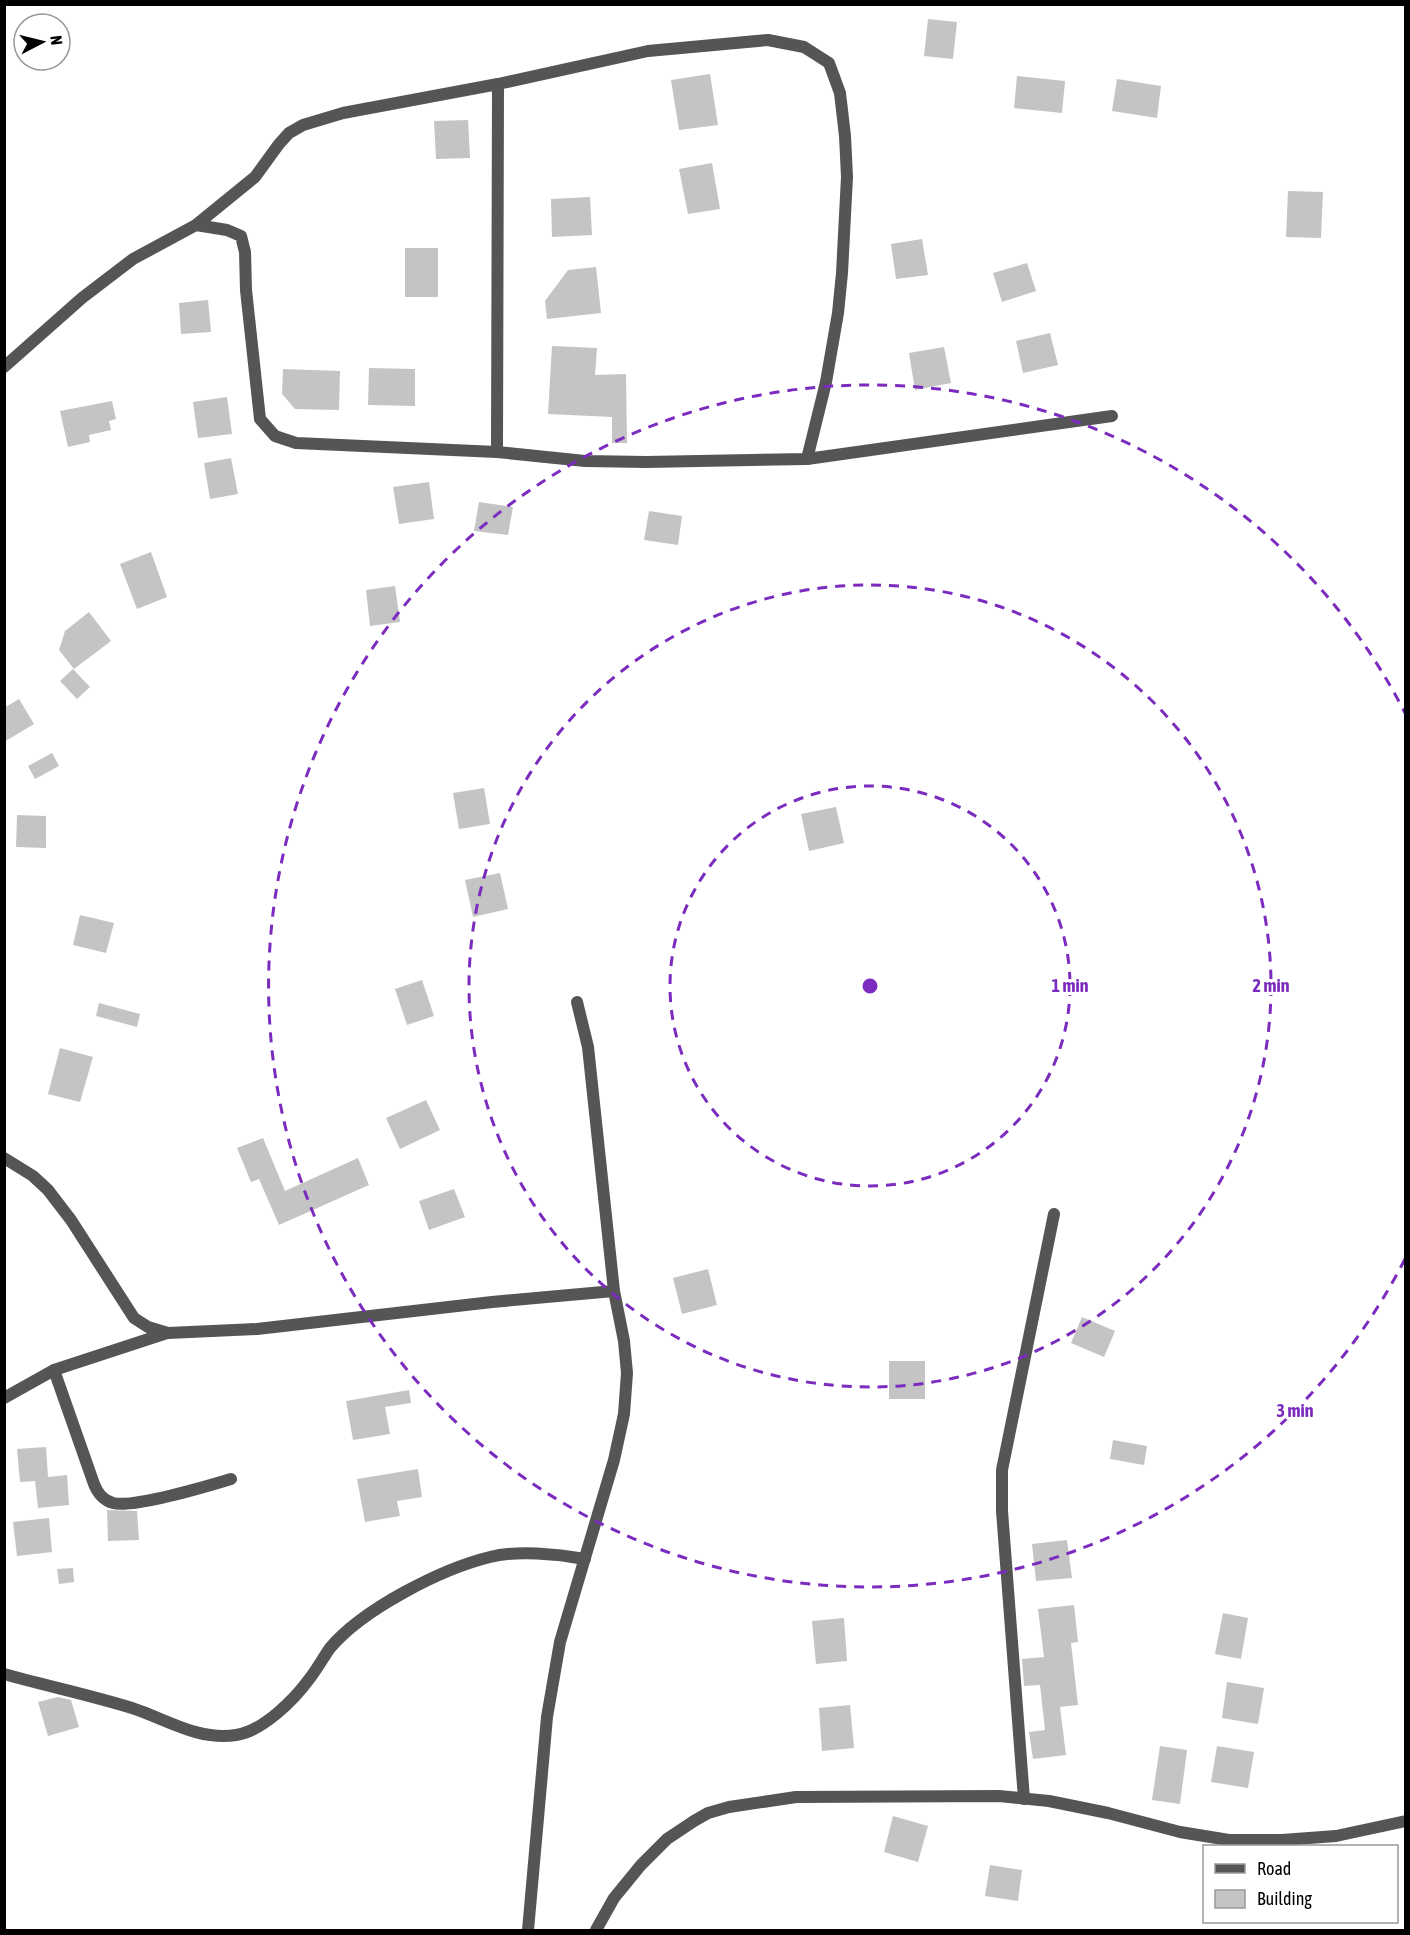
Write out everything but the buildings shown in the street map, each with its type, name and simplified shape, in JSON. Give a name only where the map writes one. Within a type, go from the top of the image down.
[{"type":"street","points":[[4,368],[82,298],[133,259],[196,225],[255,177],[289,133],[303,125],[344,113],[498,84],[648,51],[768,40],[804,46],[829,63],[840,93],[845,136],[847,177],[838,313],[826,382],[807,459]]},
{"type":"street","points":[[497,452],[498,84]]},
{"type":"street","points":[[196,225],[227,230],[240,236],[245,252],[246,290],[260,419],[275,436],[296,442],[497,452],[595,461],[807,459],[1112,416]]},
{"type":"street","points":[[528,1930],[547,1717],[560,1642],[614,1460],[624,1414],[627,1373],[624,1341],[614,1291],[588,1047],[577,1002]]},
{"type":"street","points":[[4,1158],[33,1176],[48,1190],[71,1220],[134,1318],[148,1327],[168,1333]]},
{"type":"street","points":[[1024,1799],[1002,1511],[1002,1470],[1054,1214]]},
{"type":"street","points":[[4,1398],[54,1370],[168,1333],[257,1329],[492,1302],[614,1291]]},
{"type":"street","points":[[129,1345],[134,1318]]},
{"type":"street","points":[[54,1370],[94,1484],[104,1499],[120,1504],[162,1497],[231,1479]]},
{"type":"street","points":[[4,1674],[135,1709],[186,1730],[213,1735],[235,1735],[253,1731],[267,1722],[308,1681],[330,1648],[377,1607],[437,1576],[490,1556],[508,1554],[585,1559]]},
{"type":"street","points":[[596,1930],[614,1898],[657,1848],[694,1821],[708,1813],[729,1807],[796,1797],[961,1795],[1024,1799],[1108,1813],[1180,1832],[1229,1840],[1282,1840],[1336,1836],[1406,1821]]}]
